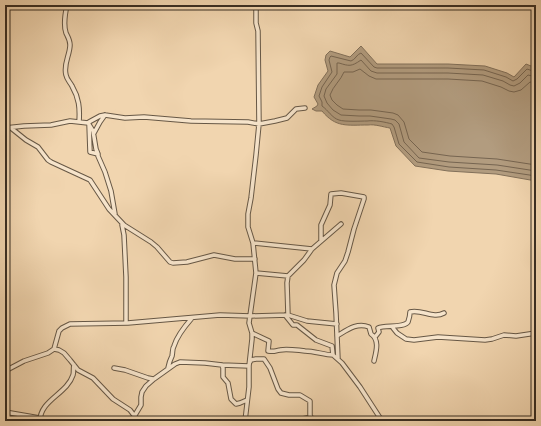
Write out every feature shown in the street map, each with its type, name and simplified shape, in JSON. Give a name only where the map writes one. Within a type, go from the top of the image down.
[{"type":"street","points":[[67,5],[65,28],[70,40],[70,45],[69,55],[66,61],[65,74],[77,97],[80,114],[79,122]]},
{"type":"street","points":[[245,421],[249,387],[252,333],[249,323],[256,273],[255,259],[248,227],[248,214],[259,124],[258,31],[256,23],[256,5]]},
{"type":"street","points":[[5,128],[51,125],[66,121],[88,123],[99,116],[105,115],[127,118],[144,117],[191,121],[248,122],[259,124],[275,122],[287,118],[296,109],[305,108]]},
{"type":"street","points":[[94,134],[105,115]]},
{"type":"street","points":[[88,123],[92,128],[98,156],[111,191],[115,215]]},
{"type":"street","points":[[88,123],[90,152],[98,154]]},
{"type":"street","points":[[11,128],[38,148],[51,162],[90,180],[124,225],[154,244],[170,262],[187,262],[214,255],[235,259],[255,259]]},
{"type":"street","points":[[321,241],[321,225],[330,205],[331,194],[341,193],[364,197],[345,261],[337,273],[334,285],[338,336],[338,359]]},
{"type":"street","points":[[333,355],[332,346],[316,340],[297,325],[293,325],[287,315],[287,283],[288,276],[304,260],[312,249],[341,224]]},
{"type":"street","points":[[122,225],[124,235],[126,277],[126,323]]},
{"type":"street","points":[[252,243],[312,249]]},
{"type":"street","points":[[256,273],[288,276]]},
{"type":"street","points":[[375,337],[379,332],[379,327],[405,325],[408,322],[410,312],[418,311],[436,315],[444,313]]},
{"type":"street","points":[[5,371],[24,361],[48,353],[54,349],[59,331],[70,324],[126,323],[220,315],[287,315],[312,322],[337,324]]},
{"type":"street","points":[[168,368],[175,343],[185,326],[192,318]]},
{"type":"street","points":[[338,336],[356,326],[364,325],[369,327],[371,334],[375,337],[377,350],[374,361]]},
{"type":"street","points":[[393,327],[397,333],[406,339],[414,340],[438,337],[485,340],[504,335],[516,336],[536,333]]},
{"type":"street","points":[[252,333],[269,341],[268,351],[306,351],[320,352],[323,355],[333,355],[338,359],[364,393],[382,421]]},
{"type":"street","points":[[54,349],[64,353],[78,370],[93,378],[107,393],[135,415]]},
{"type":"street","points":[[249,366],[251,360],[264,359],[270,368],[281,393],[300,395],[310,401],[311,419],[294,421]]},
{"type":"street","points":[[130,421],[141,405],[141,394],[146,386],[174,364],[180,362],[249,366]]},
{"type":"street","points":[[40,420],[47,403],[63,391],[69,383],[73,374],[74,365]]},
{"type":"street","points":[[222,365],[223,377],[228,383],[230,399],[236,404],[247,400]]},
{"type":"street","points":[[114,368],[154,379]]},
{"type":"street","points":[[534,401],[534,421]]},
{"type":"street","points":[[5,412],[40,420],[57,421]]},
{"type":"street","points":[[135,415],[135,421]]},
{"type":"water","points":[[361,46],[377,64],[448,64],[485,66],[507,73],[514,77],[526,64],[536,68],[536,181],[496,174],[448,171],[415,166],[396,146],[390,128],[373,125],[337,123],[322,111],[312,109],[318,104],[314,97],[318,85],[328,71],[325,60],[326,55],[330,51],[350,57]]}]
